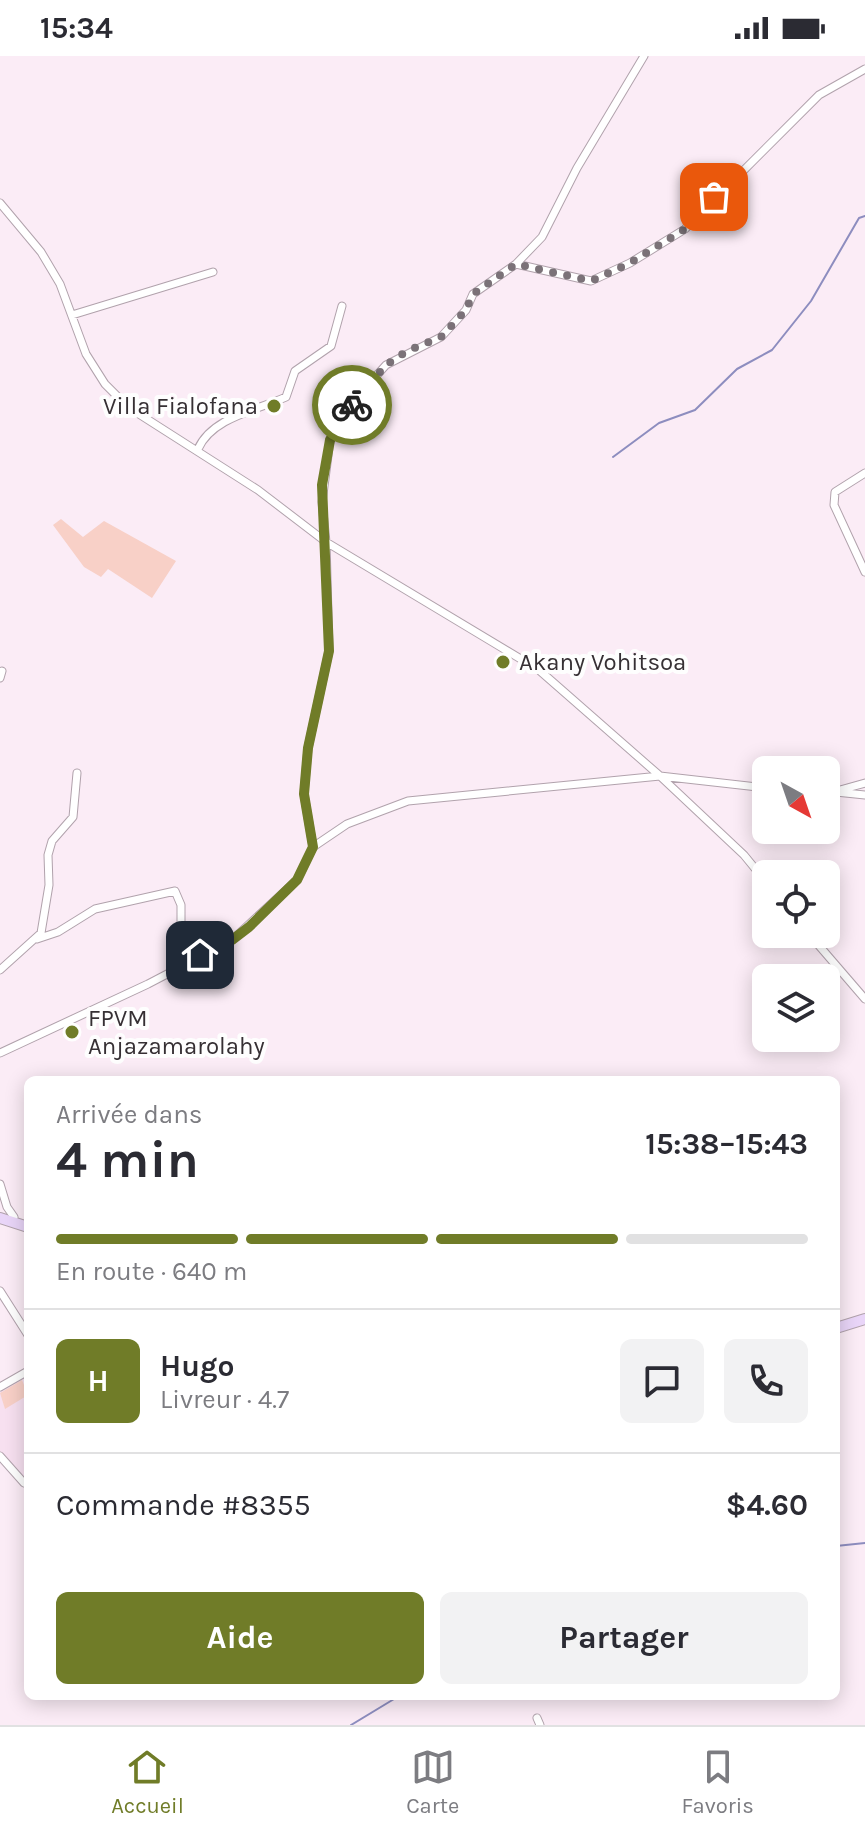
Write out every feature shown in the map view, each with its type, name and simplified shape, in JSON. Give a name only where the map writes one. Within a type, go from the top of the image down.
[{"type":"street","points":[[313,847],[304,794],[308,748],[329,651],[322,502],[326,455],[346,413],[386,365],[407,351],[441,337],[466,310],[473,294],[516,264],[542,237],[577,168],[644,56]]},
{"type":"street","points":[[516,264],[591,281],[630,263],[685,229],[819,95],[865,69]]},
{"type":"street","points":[[0,203],[41,252],[60,284],[86,354],[105,384],[128,407],[198,449],[326,542],[539,670],[660,776],[752,865]]},
{"type":"street","points":[[72,315],[111,300],[158,291],[213,272]]},
{"type":"street","points":[[198,449],[202,440],[238,416],[286,397],[295,371],[331,346],[342,306]]},
{"type":"street","points":[[865,473],[835,492],[834,505],[865,572]]},
{"type":"street","points":[[37,939],[49,885],[48,855],[52,841],[73,817],[72,795],[77,773]]},
{"type":"street","points":[[0,1053],[148,984],[175,967],[232,940],[297,880],[313,847],[347,824],[408,801],[660,776],[752,786]]},
{"type":"street","points":[[840,791],[865,783]]},
{"type":"street","points":[[840,792],[865,795]]},
{"type":"street","points":[[0,970],[37,939],[58,932],[95,909],[175,891],[181,905],[181,924],[192,944],[175,967]]},
{"type":"street","points":[[821,948],[865,999]]},
{"type":"street","points":[[0,1184],[7,1207],[14,1217]]},
{"type":"street","points":[[0,1218],[24,1226]]},
{"type":"street","points":[[0,1291],[24,1329]]},
{"type":"street","points":[[840,1327],[865,1319]]},
{"type":"street","points":[[0,1387],[24,1373]]},
{"type":"street","points":[[0,1456],[24,1483]]},
{"type":"shaded area","points":[[61,519],[83,537],[104,521],[176,561],[152,598],[108,569],[101,577],[84,567],[53,525]]},
{"type":"shaded area","points":[[24,1375],[24,1480],[0,1453],[0,1389]]},
{"type":"shaded area","points":[[22,1380],[24,1397],[5,1409],[0,1393]]},
{"type":"waterway","points":[[613,457],[659,423],[695,410],[737,369],[772,350],[811,301],[859,218],[865,216]]},
{"type":"waterway","points":[[840,1546],[865,1543]]},
{"type":"waterway","points":[[351,1725],[392,1700]]},
{"type":"way so far","points":[[352,405],[395,357],[441,337],[466,310],[473,294],[516,264],[591,281],[630,263],[685,229],[714,197]]},
{"type":"place","name":"Villa Fialofana","points":[[274,406]]},
{"type":"place","name":"Akany Vohitsoa","points":[[503,662]]},
{"type":"place","name":"FPVM Anjazamarolahy","points":[[72,1032]]},
{"type":"route","points":[[200,955],[232,940],[249,927],[297,880],[313,847],[304,794],[308,748],[326,677],[329,651],[322,485],[330,440],[352,405]]}]
